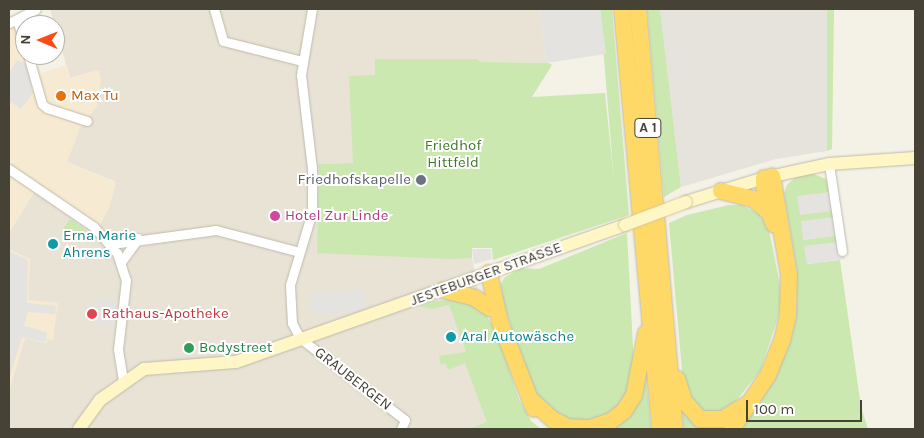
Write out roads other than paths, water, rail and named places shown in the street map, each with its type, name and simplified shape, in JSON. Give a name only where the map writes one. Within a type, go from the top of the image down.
[{"type":"highway","name":"A 1","points":[[622,9],[660,429]]},
{"type":"highway","name":"A 1","points":[[638,9],[675,429]]},
{"type":"highway","points":[[768,177],[769,212],[781,237]]},
{"type":"highway","points":[[732,429],[776,358],[788,315],[789,275],[768,177]]},
{"type":"highway","points":[[721,191],[753,199],[769,212]]},
{"type":"highway","points":[[487,274],[484,290],[490,308],[500,322]]},
{"type":"highway","points":[[487,274],[500,322],[530,399],[540,419],[551,429]]},
{"type":"highway","points":[[444,290],[475,298],[490,308]]},
{"type":"highway","points":[[530,399],[552,419],[568,427],[590,428],[611,421],[634,395],[650,318]]},
{"type":"highway","points":[[668,347],[684,401],[694,415],[708,421],[723,419],[751,400]]},
{"type":"main road","name":"JESTEBURGER STRASSE","points":[[79,429],[100,400],[123,381],[157,366],[236,362],[300,338],[444,290],[686,202],[768,177],[829,164],[915,158]]},
{"type":"street","points":[[13,21],[36,9]]},
{"type":"street","points":[[214,9],[223,41],[302,61]]},
{"type":"street","points":[[300,338],[292,323],[290,295],[310,220],[313,195],[301,90],[302,61],[312,9]]},
{"type":"street","points":[[31,65],[39,96],[47,108],[87,121]]},
{"type":"street","points":[[829,164],[842,250]]},
{"type":"street","points":[[9,168],[94,227],[112,244],[121,262],[126,280],[118,349],[123,381]]},
{"type":"street","points":[[112,244],[216,230],[300,252]]},
{"type":"street","points":[[121,262],[138,239]]},
{"type":"street","name":"GRAUBERGEN","points":[[300,338],[405,420],[401,429]]},
{"type":"place","name":"Max Tu","points":[[61,96]]},
{"type":"place","name":"Friedhofskapelle","points":[[421,180]]},
{"type":"place","name":"Hotel Zur Linde","points":[[275,216]]},
{"type":"place","name":"Erna Marie Ahrens","points":[[53,244]]},
{"type":"place","name":"Rathaus-Apotheke","points":[[92,314]]},
{"type":"place","name":"Aral Autowäsche","points":[[451,337]]},
{"type":"place","name":"Bodystreet","points":[[189,348]]},
{"type":"park label","name":"Friedhof Hittfeld","points":[[453,154]]}]
